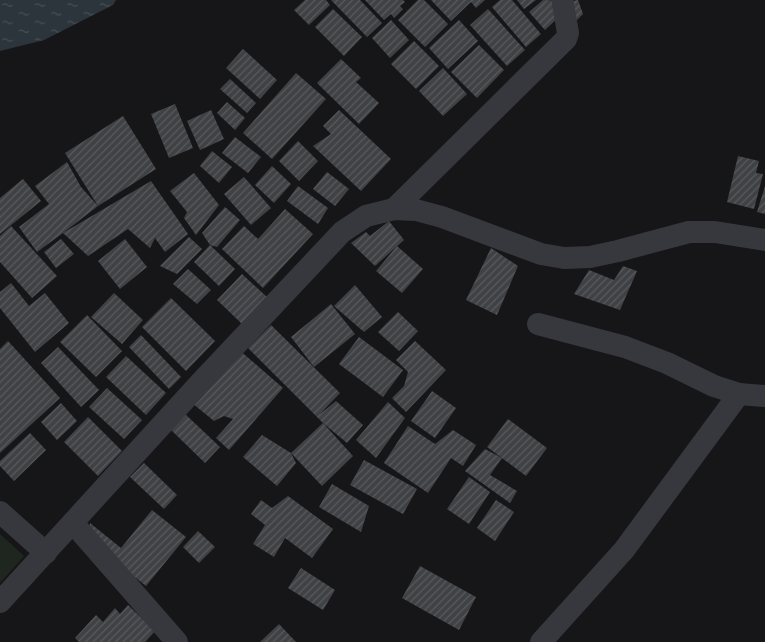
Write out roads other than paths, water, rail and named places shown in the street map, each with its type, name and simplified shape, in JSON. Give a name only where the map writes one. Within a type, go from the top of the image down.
[{"type":"street","points":[[394,209],[566,39],[568,33],[563,4]]},
{"type":"street","points":[[0,602],[201,382],[342,232],[366,216],[394,209],[416,210],[442,217],[541,254],[564,258],[590,257],[689,232],[715,232],[765,240]]},
{"type":"street","points":[[538,324],[624,347],[667,363],[714,386],[739,394],[765,396]]},
{"type":"street","points":[[541,642],[624,550],[739,394]]},
{"type":"street","points":[[0,512],[46,553]]},
{"type":"street","points":[[73,523],[177,642]]},
{"type":"water","points":[[0,0],[116,0],[113,5],[44,40],[0,51]]}]
